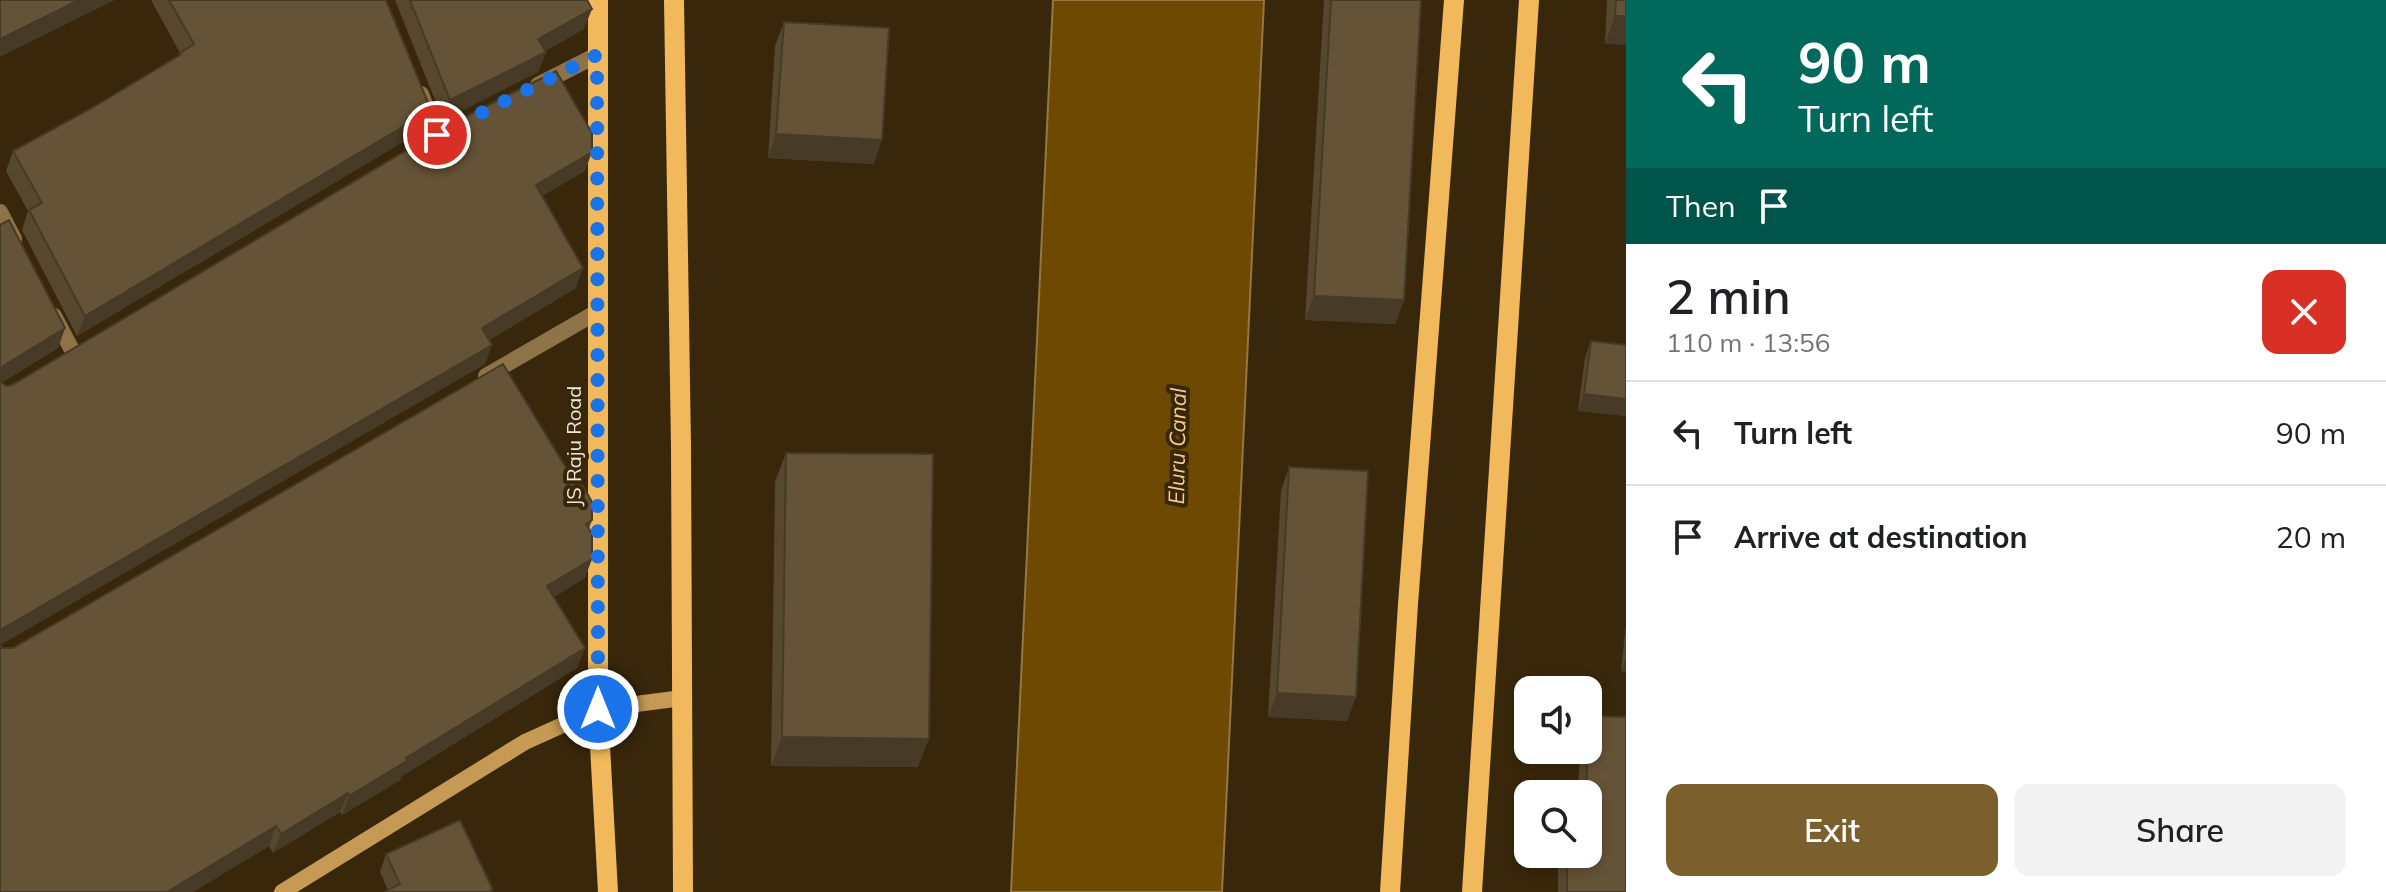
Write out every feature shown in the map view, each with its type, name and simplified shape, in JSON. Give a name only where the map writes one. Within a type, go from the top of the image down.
[{"type":"main road","name":"JS Raju Road","points":[[598,0],[598,709],[608,892]]},
{"type":"main road","points":[[674,0],[683,892]]},
{"type":"main road","points":[[1390,892],[1408,604],[1454,0]]},
{"type":"main road","points":[[1472,892],[1529,0]]},
{"type":"street","points":[[517,95],[597,55]]},
{"type":"street","points":[[415,81],[437,135]]},
{"type":"street","points":[[0,212],[22,253]]},
{"type":"street","points":[[43,295],[72,350]]},
{"type":"street","points":[[475,382],[597,312]]},
{"type":"street","points":[[282,892],[525,742],[598,709],[682,698]]},
{"type":"water","name":"Eluru Canal","points":[[1053,0],[1264,0],[1222,892],[1011,892]]},
{"type":"building","points":[[0,0],[79,0],[0,39]]},
{"type":"building","points":[[169,0],[386,0],[431,110],[85,316],[29,210],[42,203],[13,151],[92,108],[194,44]]},
{"type":"building","points":[[410,0],[587,0],[592,9],[538,39],[546,52],[450,100]]},
{"type":"building","points":[[1331,0],[1421,0],[1404,300],[1314,296]]},
{"type":"building","points":[[1616,0],[1626,0],[1626,16],[1615,16]]},
{"type":"building","points":[[784,22],[889,28],[882,140],[776,134]]},
{"type":"building","points":[[556,71],[592,133],[592,152],[536,185],[583,268],[482,328],[492,345],[0,632],[0,382],[12,385],[449,125]]},
{"type":"building","points":[[9,220],[65,328],[0,368],[0,225]]},
{"type":"building","points":[[1591,341],[1626,345],[1626,399],[1584,394]]},
{"type":"building","points":[[503,364],[576,484],[580,481],[592,502],[592,520],[586,524],[592,534],[592,559],[547,586],[585,648],[349,796],[348,793],[281,834],[276,826],[167,892],[0,892],[0,645],[2,648],[13,648]]},
{"type":"building","points":[[786,453],[933,454],[929,739],[782,737]]},
{"type":"building","points":[[1289,467],[1368,471],[1356,697],[1277,693]]},
{"type":"building","points":[[1602,716],[1626,717],[1626,892],[1567,892],[1567,868],[1602,868],[1602,780],[1587,780],[1587,764],[1602,764]]},
{"type":"building","points":[[460,820],[493,890],[384,892],[400,884],[386,854]]},
{"type":"route","points":[[437,135],[597,55],[598,709]]}]
